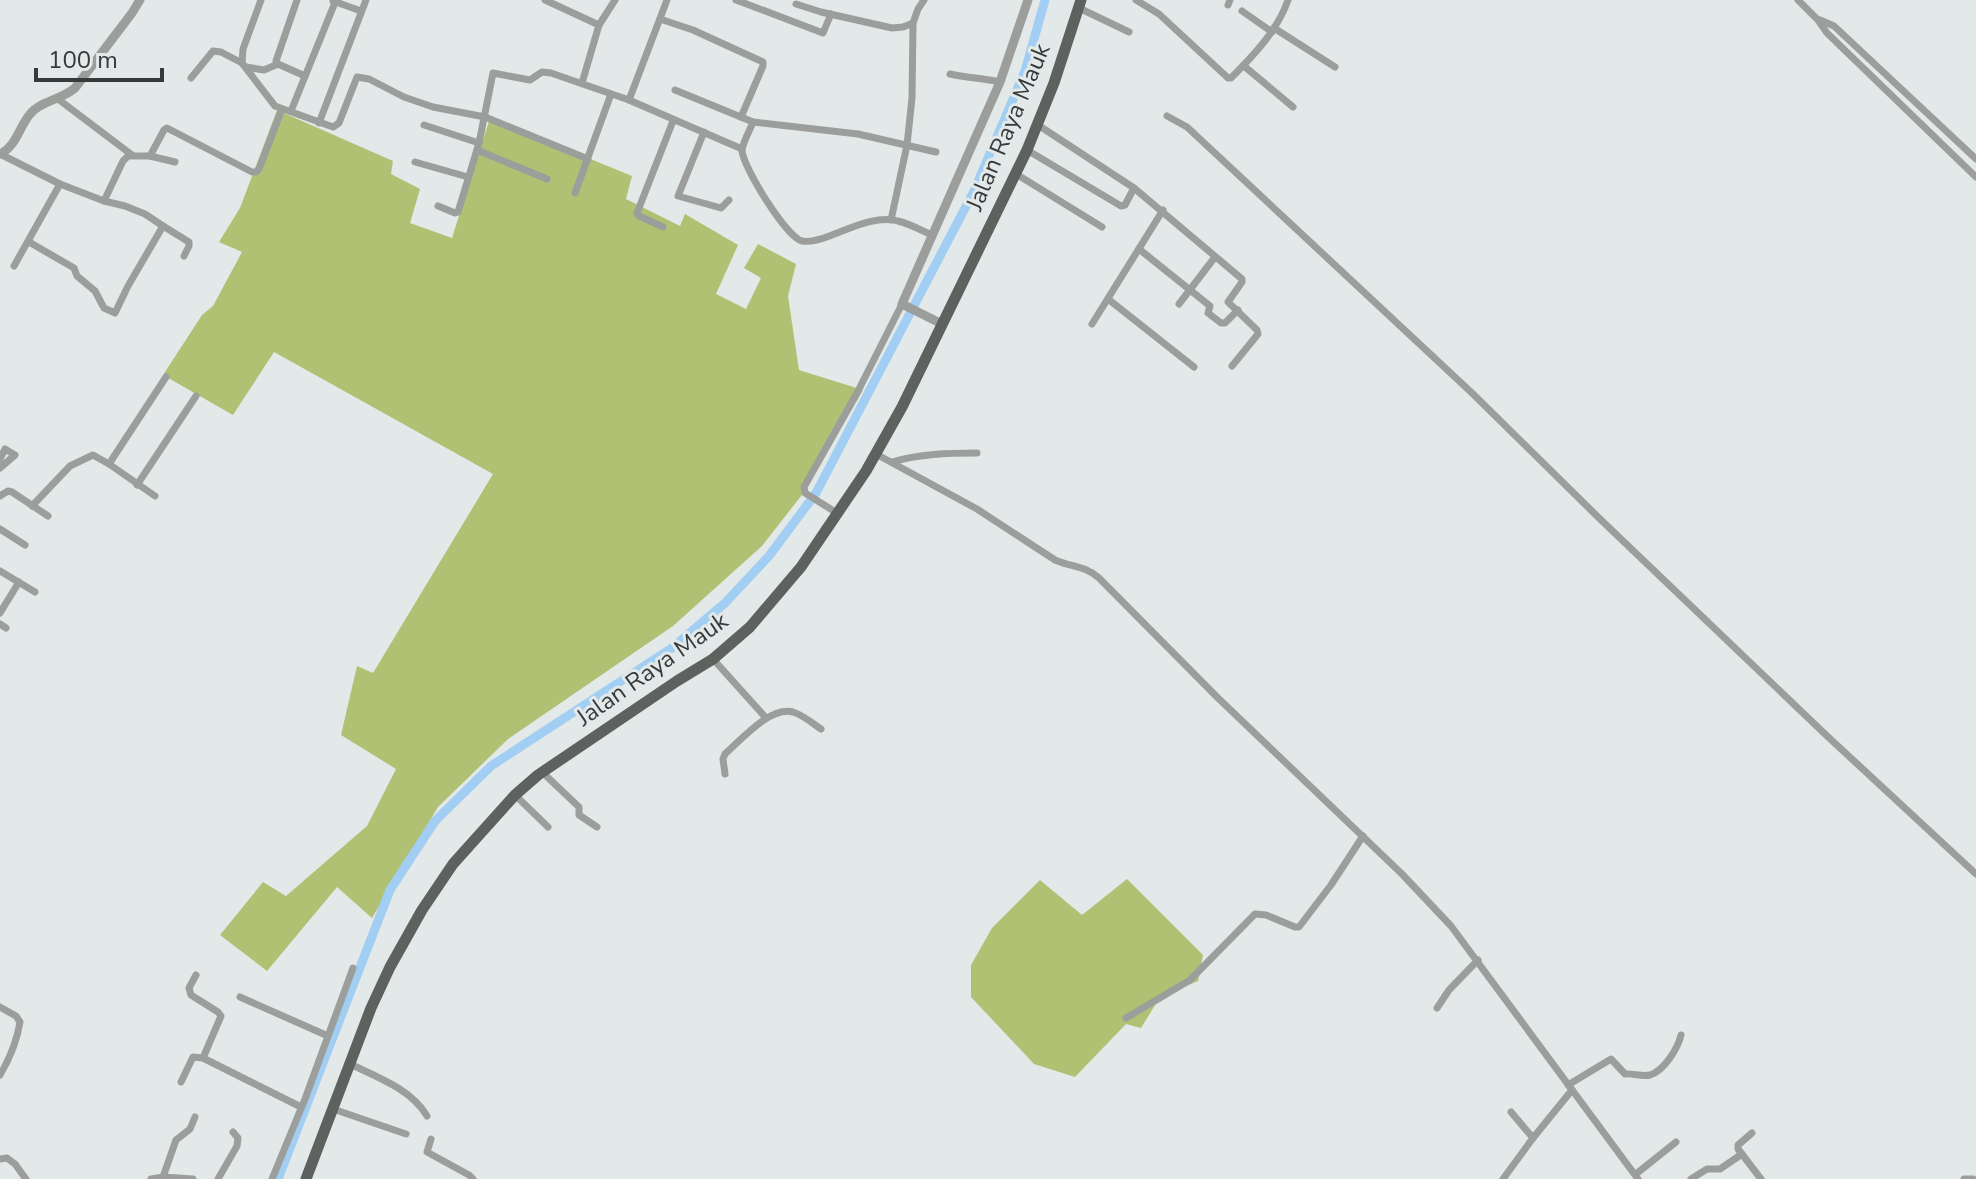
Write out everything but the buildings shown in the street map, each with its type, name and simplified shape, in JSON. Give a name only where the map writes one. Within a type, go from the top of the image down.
[{"type":"main road","name":"Jalan Raya Mauk","points":[[306,1179],[383,981],[422,910],[453,864],[515,795],[542,772],[713,659],[739,637],[801,567],[834,511],[876,454],[902,407],[938,322],[1027,150],[1080,4]]},
{"type":"street","points":[[0,154],[11,147],[35,109],[67,95],[75,88],[140,0]]},
{"type":"street","points":[[261,0],[243,49],[244,65],[270,101],[286,110],[333,127],[339,123],[357,77],[369,79],[404,97],[433,107],[485,117],[588,159]]},
{"type":"street","points":[[278,64],[277,57],[297,0]]},
{"type":"street","points":[[319,123],[366,0]]},
{"type":"street","points":[[545,0],[599,25]]},
{"type":"street","points":[[582,83],[599,25],[615,0]]},
{"type":"street","points":[[629,100],[667,0]]},
{"type":"street","points":[[736,0],[823,33],[831,14]]},
{"type":"street","points":[[891,220],[907,145],[912,98],[913,23],[924,0]]},
{"type":"street","points":[[834,511],[808,496],[804,487],[905,306],[932,235],[1000,82],[1028,0]]},
{"type":"street","points":[[1136,0],[1159,14],[1228,78],[1244,66],[1273,30],[1288,0]]},
{"type":"street","points":[[1798,0],[1827,33],[1976,177]]},
{"type":"street","points":[[150,156],[167,128],[256,172],[305,76],[334,1],[361,11]]},
{"type":"street","points":[[796,4],[892,28],[913,23]]},
{"type":"street","points":[[1080,4],[1129,32]]},
{"type":"street","points":[[1242,11],[1335,67]]},
{"type":"street","points":[[660,19],[693,30],[763,62],[741,117]]},
{"type":"street","points":[[1818,20],[1834,26],[1976,159]]},
{"type":"street","points":[[191,78],[213,51],[244,65],[264,70],[278,64],[305,76]]},
{"type":"street","points":[[1244,66],[1293,107]]},
{"type":"street","points":[[438,206],[457,212],[478,147],[493,73],[530,80],[546,71],[629,100],[742,149]]},
{"type":"street","points":[[950,74],[1000,82]]},
{"type":"street","points":[[675,90],[753,122],[858,134],[936,152]]},
{"type":"street","points":[[575,193],[611,94]]},
{"type":"street","points":[[58,99],[132,155]]},
{"type":"street","points":[[1167,116],[1187,127],[1472,393],[1806,716],[1976,874]]},
{"type":"street","points":[[663,227],[637,213],[673,121]]},
{"type":"street","points":[[753,122],[742,149],[748,167],[775,214],[795,238],[801,241],[821,239],[858,225],[891,220],[932,235]]},
{"type":"street","points":[[424,125],[547,179]]},
{"type":"street","points":[[1038,125],[1134,188],[1242,279],[1228,301],[1258,334],[1232,366]]},
{"type":"street","points":[[704,132],[678,196],[721,208],[729,200]]},
{"type":"street","points":[[1027,150],[1121,206],[1125,205],[1134,188]]},
{"type":"street","points":[[0,154],[60,184],[145,214],[189,242],[184,256]]},
{"type":"street","points":[[104,201],[125,158],[132,155],[150,156],[175,162]]},
{"type":"street","points":[[415,162],[468,177]]},
{"type":"street","points":[[1016,174],[1102,227]]},
{"type":"street","points":[[14,266],[60,184]]},
{"type":"street","points":[[1092,324],[1163,210]]},
{"type":"street","points":[[29,242],[74,268],[77,276],[95,291],[104,308],[113,313],[163,226]]},
{"type":"street","points":[[1139,249],[1210,306],[1208,313],[1222,324],[1238,310]]},
{"type":"street","points":[[1179,304],[1215,257]]},
{"type":"street","points":[[1108,299],[1194,367]]},
{"type":"street","points":[[905,306],[938,322]]},
{"type":"street","points":[[109,464],[166,377]]},
{"type":"street","points":[[137,485],[196,396]]},
{"type":"street","points":[[0,459],[5,449],[15,455],[0,468]]},
{"type":"street","points":[[892,462],[947,453],[977,453]]},
{"type":"street","points":[[876,454],[977,509],[1055,560],[1092,572],[1402,874],[1451,926],[1637,1177],[1676,1142]]},
{"type":"street","points":[[32,506],[70,466],[93,455],[155,496]]},
{"type":"street","points":[[4,494],[12,492],[48,516]]},
{"type":"street","points":[[0,529],[25,545]]},
{"type":"street","points":[[0,571],[35,592]]},
{"type":"street","points":[[0,613],[19,582]]},
{"type":"street","points":[[713,659],[766,718]]},
{"type":"street","points":[[725,774],[725,754],[766,718],[780,712],[794,713],[821,729]]},
{"type":"street","points":[[542,772],[579,807],[579,815],[597,827]]},
{"type":"street","points":[[515,795],[548,827]]},
{"type":"street","points":[[1126,1018],[1190,980],[1255,914],[1299,927],[1363,836]]},
{"type":"street","points":[[1437,1008],[1449,990],[1478,960]]},
{"type":"street","points":[[272,1179],[353,968]]},
{"type":"street","points":[[196,975],[189,988],[191,995],[221,1016],[203,1058]]},
{"type":"street","points":[[240,997],[328,1036]]},
{"type":"street","points":[[0,1007],[20,1022],[10,1059],[0,1075]]},
{"type":"street","points":[[1503,1179],[1570,1087],[1611,1059],[1625,1074],[1655,1073],[1681,1035]]},
{"type":"street","points":[[0,1054],[10,1059]]},
{"type":"street","points":[[181,1082],[193,1057],[203,1058],[301,1107]]},
{"type":"street","points":[[350,1064],[393,1085],[422,1107],[427,1116]]},
{"type":"street","points":[[333,1109],[406,1134]]},
{"type":"street","points":[[1511,1112],[1533,1138]]},
{"type":"street","points":[[163,1177],[176,1140],[190,1129],[195,1117]]},
{"type":"street","points":[[218,1179],[237,1146],[238,1138],[233,1132]]},
{"type":"street","points":[[1752,1133],[1738,1145],[1761,1179]]},
{"type":"street","points":[[431,1139],[427,1152],[473,1179]]},
{"type":"street","points":[[1691,1179],[1707,1169],[1720,1169],[1742,1154]]},
{"type":"street","points":[[0,1159],[7,1158],[15,1164],[26,1179]]},
{"type":"street","points":[[151,1179],[193,1179]]},
{"type":"street","points":[[1964,1179],[1973,1179]]},
{"type":"green space","points":[[277,110],[393,161],[391,174],[420,189],[410,223],[452,238],[490,118],[632,176],[626,199],[680,226],[685,214],[738,245],[716,294],[746,309],[761,278],[744,268],[758,244],[796,264],[788,296],[799,370],[863,390],[805,491],[762,546],[673,626],[508,739],[438,807],[372,918],[337,887],[267,971],[220,935],[263,882],[286,896],[367,826],[396,769],[341,735],[357,666],[373,673],[493,474],[274,352],[233,415],[163,375],[202,315],[213,306],[242,252],[219,242],[240,208]]},
{"type":"green space","points":[[1127,879],[1203,955],[1198,981],[1160,997],[1141,1028],[1126,1024],[1075,1077],[1034,1064],[971,997],[971,965],[992,928],[1040,880],[1082,915]]},
{"type":"waterway","points":[[278,1179],[390,890],[435,821],[491,766],[672,648],[725,603],[769,556],[816,493],[974,191],[1025,71],[1045,0]]}]
